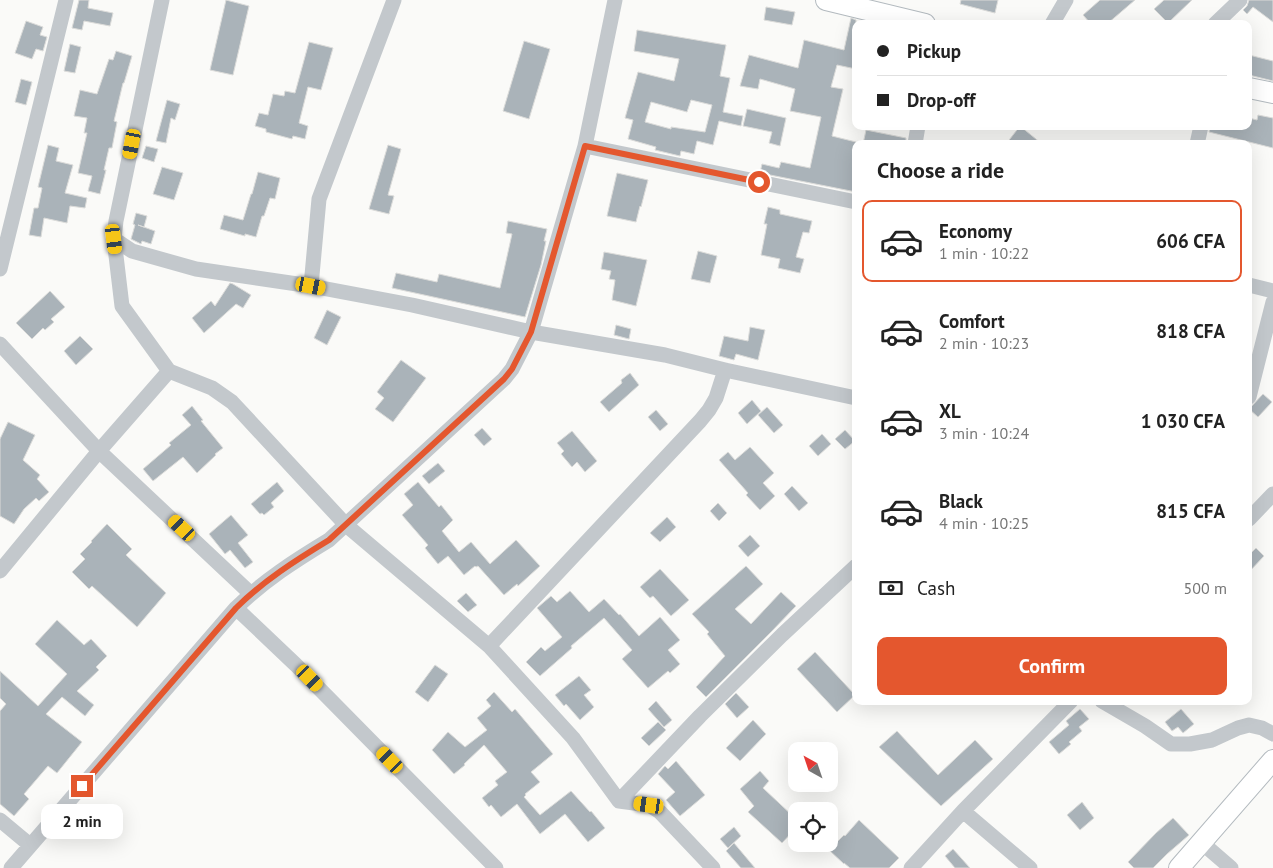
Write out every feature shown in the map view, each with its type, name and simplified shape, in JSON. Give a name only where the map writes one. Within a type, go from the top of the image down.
[{"type":"street","points":[[0,269],[66,0]]},
{"type":"street","points":[[162,0],[116,221],[114,239],[122,306],[169,371],[212,388],[232,402],[346,525],[489,646],[573,738],[619,801],[649,805],[660,812],[713,868]]},
{"type":"street","points":[[311,286],[319,199],[394,0]]},
{"type":"street","points":[[11,868],[250,593],[329,540],[504,379],[512,369],[531,332],[585,146],[615,0]]},
{"type":"street","points":[[826,0],[881,6],[915,20]]},
{"type":"street","points":[[1054,20],[1066,0]]},
{"type":"street","points":[[1219,20],[1240,0]]},
{"type":"street","points":[[1252,89],[1273,93]]},
{"type":"street","points":[[585,146],[852,201]]},
{"type":"street","points":[[114,239],[132,251],[196,269],[311,286],[531,332],[665,355],[852,397]]},
{"type":"street","points":[[1252,286],[1273,291]]},
{"type":"street","points":[[1252,385],[1273,302]]},
{"type":"street","points":[[0,344],[99,451],[250,593]]},
{"type":"street","points":[[489,646],[700,421],[716,398],[725,370]]},
{"type":"street","points":[[0,571],[99,451],[169,371]]},
{"type":"street","points":[[1252,516],[1273,494]]},
{"type":"street","points":[[619,801],[700,716],[782,635],[852,570]]},
{"type":"street","points":[[236,608],[296,665],[496,868]]},
{"type":"street","points":[[911,868],[1067,705]]},
{"type":"street","points":[[1109,705],[1171,744],[1190,744],[1212,740],[1238,728],[1250,725],[1262,728],[1273,734]]},
{"type":"street","points":[[1179,868],[1273,760]]},
{"type":"street","points":[[964,811],[1030,868]]},
{"type":"street","points":[[0,820],[30,845]]},
{"type":"street","points":[[1201,842],[1231,868]]},
{"type":"building","points":[[79,0],[89,0],[88,8],[113,13],[110,26],[84,21],[82,30],[72,28]]},
{"type":"building","points":[[226,0],[249,6],[233,75],[210,70]]},
{"type":"building","points":[[961,0],[998,0],[995,13],[960,4]]},
{"type":"building","points":[[1100,0],[1135,0],[1112,20],[1087,20],[1083,15]]},
{"type":"building","points":[[1164,0],[1192,0],[1171,20],[1165,20],[1154,9]]},
{"type":"building","points":[[1249,0],[1273,0],[1273,22],[1253,7],[1247,14],[1243,10]]},
{"type":"building","points":[[766,7],[795,12],[792,25],[764,20]]},
{"type":"building","points":[[851,18],[856,20],[852,20],[852,68],[837,65],[831,87],[843,89],[832,136],[852,141],[852,191],[760,173],[762,164],[779,168],[781,162],[810,168],[821,117],[790,111],[795,89],[760,79],[758,89],[740,86],[749,55],[798,68],[804,40],[844,50]]},
{"type":"building","points":[[26,21],[43,27],[40,35],[47,37],[43,51],[36,49],[32,59],[15,53]]},
{"type":"building","points":[[637,30],[726,45],[720,76],[730,78],[723,112],[743,116],[741,126],[719,121],[713,145],[697,141],[694,154],[681,151],[680,156],[655,150],[656,147],[628,139],[633,120],[625,118],[638,72],[674,81],[679,59],[634,51]],"holes":[[[691,100],[712,105],[705,132],[671,127],[671,129],[645,122],[651,102],[687,112]]]},
{"type":"building","points":[[524,41],[550,49],[529,119],[503,111]]},
{"type":"building","points":[[309,42],[333,48],[321,90],[308,87],[299,123],[308,126],[305,139],[293,136],[292,139],[266,132],[266,129],[255,126],[259,113],[268,115],[273,94],[284,96],[285,91],[295,93]]},
{"type":"building","points":[[70,44],[81,47],[75,73],[64,71]]},
{"type":"building","points":[[116,51],[132,56],[114,121],[117,122],[112,148],[109,148],[100,194],[88,191],[92,176],[78,173],[87,133],[84,133],[87,118],[74,116],[80,90],[97,94],[109,59],[113,60]]},
{"type":"building","points":[[1252,56],[1273,61],[1273,81],[1252,76]]},
{"type":"building","points":[[21,79],[32,82],[26,105],[15,102]]},
{"type":"building","points":[[167,100],[180,104],[175,120],[171,118],[166,143],[156,141]]},
{"type":"building","points":[[747,109],[786,118],[780,146],[769,143],[772,132],[743,126]]},
{"type":"building","points":[[1258,115],[1273,118],[1273,148],[1252,143],[1252,140],[1241,140],[1209,132],[1209,130],[1252,130],[1252,119],[1257,120]]},
{"type":"building","points":[[866,130],[906,138],[906,140],[864,140]]},
{"type":"building","points":[[1017,130],[1025,130],[1037,140],[1009,140]]},
{"type":"building","points":[[48,145],[59,148],[56,161],[73,165],[65,193],[87,198],[85,208],[70,206],[67,223],[44,218],[41,237],[29,235],[34,208],[38,208],[42,188],[38,187]]},
{"type":"building","points":[[388,145],[401,149],[388,195],[394,196],[389,214],[369,209]]},
{"type":"building","points":[[146,146],[158,149],[154,162],[142,158]]},
{"type":"building","points":[[162,167],[183,173],[174,200],[153,194]]},
{"type":"building","points":[[258,172],[280,178],[275,199],[270,198],[256,237],[220,229],[224,215],[243,220]]},
{"type":"building","points":[[617,173],[648,180],[636,222],[607,216]]},
{"type":"building","points":[[768,207],[780,210],[780,214],[812,221],[809,233],[803,232],[796,257],[804,259],[800,273],[778,268],[780,259],[761,255],[767,224],[764,224]]},
{"type":"building","points":[[136,213],[147,216],[144,227],[138,225],[155,231],[151,244],[142,241],[141,244],[131,239]]},
{"type":"building","points":[[508,221],[547,229],[541,265],[525,317],[392,288],[396,273],[437,282],[439,274],[500,288],[512,234],[506,233]]},
{"type":"building","points":[[698,251],[717,256],[710,283],[691,279]]},
{"type":"building","points":[[604,252],[647,260],[636,306],[612,300],[615,280],[609,279],[611,271],[601,269]]},
{"type":"building","points":[[230,283],[251,295],[243,308],[236,304],[204,333],[192,318],[211,301],[215,306]]},
{"type":"building","points":[[50,291],[65,307],[51,319],[54,322],[45,330],[43,328],[32,339],[16,323]]},
{"type":"building","points":[[327,310],[341,317],[327,345],[314,338]]},
{"type":"building","points":[[616,325],[631,329],[629,339],[614,335]]},
{"type":"building","points":[[750,327],[765,330],[758,360],[736,354],[734,360],[719,356],[724,336],[748,341]]},
{"type":"building","points":[[80,336],[93,349],[76,365],[64,351]]},
{"type":"building","points":[[401,360],[426,378],[393,422],[375,409],[384,398],[377,392]]},
{"type":"building","points":[[630,373],[639,385],[609,412],[600,402],[622,383],[621,380]]},
{"type":"building","points":[[1263,394],[1272,402],[1258,417],[1252,412],[1252,406]]},
{"type":"building","points":[[752,400],[761,411],[747,424],[738,413]]},
{"type":"building","points":[[192,406],[203,420],[201,421],[223,448],[197,473],[183,457],[153,481],[143,469],[171,445],[169,443],[191,425],[182,415]]},
{"type":"building","points":[[767,407],[783,425],[774,433],[758,415]]},
{"type":"building","points":[[656,410],[668,424],[660,431],[648,417]]},
{"type":"building","points":[[8,422],[35,435],[23,460],[40,475],[37,479],[49,492],[39,501],[36,498],[24,509],[14,524],[0,516],[0,439]]},
{"type":"building","points":[[482,428],[492,439],[484,446],[474,435]]},
{"type":"building","points":[[845,430],[852,438],[852,443],[845,449],[835,439]]},
{"type":"building","points":[[572,431],[597,461],[585,472],[577,462],[572,467],[561,454],[564,451],[557,443]]},
{"type":"building","points":[[822,434],[831,444],[818,456],[809,446]]},
{"type":"building","points":[[750,447],[774,473],[763,483],[775,496],[760,510],[746,495],[748,493],[719,460],[728,452],[735,460]]},
{"type":"building","points":[[438,463],[445,471],[429,484],[422,476]]},
{"type":"building","points":[[277,482],[284,491],[271,503],[274,507],[264,515],[260,514],[251,504]]},
{"type":"building","points":[[418,482],[453,520],[442,531],[459,552],[471,542],[490,564],[516,540],[540,566],[518,586],[517,584],[504,595],[478,566],[475,566],[464,575],[448,556],[438,564],[425,548],[428,545],[402,515],[413,505],[404,494]]},
{"type":"building","points":[[792,486],[808,503],[799,511],[784,494]]},
{"type":"building","points":[[718,503],[727,513],[719,521],[710,511]]},
{"type":"building","points":[[231,515],[248,535],[238,543],[253,562],[245,568],[230,550],[225,554],[209,534]]},
{"type":"building","points":[[667,517],[676,527],[660,542],[650,533]]},
{"type":"building","points":[[107,524],[132,549],[126,555],[166,593],[137,627],[92,586],[89,589],[72,572],[85,559],[80,554]]},
{"type":"building","points":[[750,535],[760,546],[748,557],[738,546]]},
{"type":"building","points":[[1256,548],[1264,556],[1252,569],[1252,552]]},
{"type":"building","points":[[746,566],[763,584],[735,609],[751,624],[781,592],[796,606],[706,697],[696,687],[725,656],[707,634],[709,632],[692,614]]},
{"type":"building","points":[[660,569],[689,600],[671,616],[653,596],[650,598],[640,587]]},
{"type":"building","points":[[570,591],[589,612],[604,599],[639,636],[660,617],[680,640],[668,650],[680,664],[670,673],[668,671],[648,688],[622,659],[632,650],[604,618],[540,676],[526,662],[541,647],[545,651],[562,637],[537,608],[551,596],[557,602]]},
{"type":"building","points":[[466,593],[477,605],[468,612],[457,601]]},
{"type":"building","points":[[57,620],[84,645],[91,639],[107,656],[96,667],[99,670],[77,691],[94,705],[85,716],[62,697],[46,714],[82,742],[57,773],[48,766],[24,794],[29,799],[14,816],[0,804],[0,711],[6,704],[0,698],[0,671],[38,706],[67,674],[35,644]]},
{"type":"building","points":[[815,652],[852,692],[852,698],[837,712],[797,669]]},
{"type":"building","points":[[435,665],[448,674],[428,702],[415,692]]},
{"type":"building","points":[[579,676],[591,690],[584,695],[594,707],[580,720],[555,695]]},
{"type":"building","points":[[494,692],[512,712],[515,709],[553,754],[531,772],[540,782],[525,794],[524,797],[540,815],[571,791],[605,828],[588,842],[565,814],[540,834],[517,804],[501,817],[491,805],[489,807],[482,798],[498,785],[495,781],[507,772],[484,745],[454,774],[432,750],[448,732],[465,747],[487,730],[477,718],[491,706],[486,700]]},
{"type":"building","points":[[736,693],[749,707],[737,718],[725,704]]},
{"type":"building","points":[[656,701],[672,720],[664,727],[648,709]]},
{"type":"building","points":[[1080,709],[1089,719],[1079,727],[1082,731],[1069,742],[1071,744],[1059,754],[1049,742],[1069,725],[1066,721]]},
{"type":"building","points":[[1181,709],[1194,724],[1183,733],[1178,727],[1172,731],[1165,722]]},
{"type":"building","points":[[753,720],[766,734],[740,761],[726,748]]},
{"type":"building","points":[[658,722],[666,730],[649,746],[641,738]]},
{"type":"building","points":[[897,731],[938,775],[975,740],[993,759],[941,806],[879,747]]},
{"type":"building","points":[[676,761],[705,795],[680,816],[666,800],[675,792],[658,774],[665,766],[668,769]]},
{"type":"building","points":[[760,771],[769,781],[763,788],[788,811],[788,837],[782,843],[748,812],[754,806],[740,789]]},
{"type":"building","points":[[1082,802],[1094,818],[1080,830],[1067,815]]},
{"type":"building","points":[[1173,818],[1189,835],[1153,868],[1134,868],[1128,862]]},
{"type":"building","points":[[859,820],[899,858],[889,868],[850,868],[831,852],[838,852],[838,841]]},
{"type":"building","points":[[734,827],[741,836],[728,848],[720,839]]},
{"type":"building","points":[[734,843],[755,868],[741,868],[726,851]]},
{"type":"building","points":[[953,849],[970,868],[955,868],[945,856]]},
{"type":"route","points":[[82,786],[250,593],[329,540],[504,379],[512,369],[531,332],[585,146],[759,182]]}]
